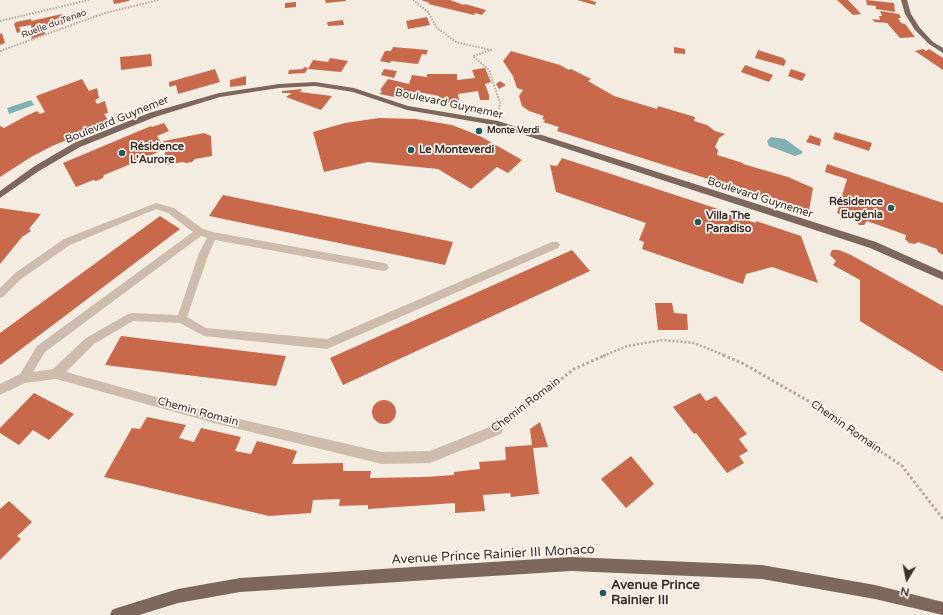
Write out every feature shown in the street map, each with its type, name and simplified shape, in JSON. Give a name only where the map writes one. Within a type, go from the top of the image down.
[{"type":"main road","points":[[904,0],[908,14],[917,29],[931,43],[943,51]]},
{"type":"main road","name":"Boulevard Guynemer","points":[[0,195],[36,169],[78,145],[145,118],[219,95],[279,86],[314,84],[354,90],[407,108],[495,123],[873,245],[943,276]]},
{"type":"main road","name":"Avenue Prince Rainier III Monaco","points":[[117,615],[178,596],[240,586],[571,564],[762,572],[876,592],[943,609]]},
{"type":"street","points":[[0,294],[18,276],[67,242],[156,206],[171,210],[200,232],[213,236],[384,267]]},
{"type":"street","points":[[24,378],[41,348],[200,232]]},
{"type":"street","points":[[181,319],[204,253],[213,236]]},
{"type":"street","points":[[56,374],[90,341],[132,317],[181,319],[204,332],[327,344],[555,245]]},
{"type":"street","name":"Chemin Romain","points":[[0,390],[24,378],[56,374],[218,419],[382,458],[430,457],[497,430]]},
{"type":"path","name":"Ruelle du Tenao","points":[[0,21],[89,0]]},
{"type":"path","name":"Ruelle du Tenao","points":[[0,51],[105,13],[159,0]]},
{"type":"path","points":[[413,0],[428,12],[437,28],[456,42],[491,50],[473,56],[489,70],[500,103],[495,123]]},
{"type":"path","name":"Chemin Romain","points":[[497,430],[574,369],[627,346],[663,340],[694,343],[742,363],[810,402],[902,466],[943,519]]},
{"type":"water","points":[[31,100],[34,105],[9,114],[7,108]]},
{"type":"water","points":[[771,137],[785,139],[803,152],[795,156],[769,146],[767,141]]},
{"type":"building","points":[[113,0],[129,0],[129,1],[114,4]]},
{"type":"building","points":[[325,0],[346,0],[346,1],[326,3]]},
{"type":"building","points":[[421,0],[450,0],[486,10],[482,15],[475,13],[474,15],[428,4],[430,3]]},
{"type":"building","points":[[577,0],[589,0],[596,2],[595,5]]},
{"type":"building","points":[[837,0],[848,0],[861,14],[853,15]]},
{"type":"building","points":[[866,0],[894,3],[895,12],[876,9],[876,6],[867,5]]},
{"type":"building","points":[[296,2],[296,7],[285,8],[285,3]]},
{"type":"building","points":[[880,11],[899,14],[901,18],[898,18],[901,23],[905,24],[915,37],[900,38],[887,23],[875,22],[872,19],[880,20],[879,16],[882,16]]},
{"type":"building","points":[[62,14],[64,24],[44,29],[45,34],[32,39],[29,32],[32,31],[31,25],[19,27],[21,32],[17,33],[14,24],[16,22],[31,19],[31,21]]},
{"type":"building","points":[[427,17],[430,25],[408,29],[406,21]]},
{"type":"building","points":[[343,20],[344,25],[328,26],[327,22]]},
{"type":"building","points":[[2,33],[5,43],[0,45],[0,34]]},
{"type":"building","points":[[393,47],[428,50],[426,55],[422,54],[418,64],[391,61],[390,63],[380,61],[385,51],[391,51]]},
{"type":"building","points":[[674,47],[685,49],[685,54],[674,53]]},
{"type":"building","points":[[923,49],[926,51],[929,49],[943,58],[943,70],[915,51]]},
{"type":"building","points":[[758,50],[783,58],[786,61],[784,66],[755,58]]},
{"type":"building","points":[[511,51],[560,65],[569,70],[571,69],[591,79],[588,81],[614,96],[657,109],[658,106],[695,117],[694,121],[707,125],[715,131],[725,134],[719,138],[715,147],[718,150],[717,155],[788,177],[813,188],[809,211],[557,131],[559,127],[543,122],[545,120],[542,119],[544,116],[529,111],[522,106],[519,96],[523,90],[517,88],[513,76],[503,61]]},
{"type":"building","points":[[151,54],[152,66],[121,70],[120,57]]},
{"type":"building","points":[[330,58],[348,61],[341,72],[308,69],[313,60],[328,62]]},
{"type":"building","points":[[745,65],[773,75],[769,82],[741,72]]},
{"type":"building","points":[[304,67],[308,68],[305,73],[288,74],[289,70],[303,69]]},
{"type":"building","points":[[485,68],[491,82],[485,84],[489,95],[489,100],[480,100],[478,91],[458,94],[459,100],[440,105],[439,96],[418,92],[413,101],[380,94],[382,91],[380,90],[388,79],[409,84],[412,75],[427,77],[427,74],[457,74],[457,80],[475,78],[472,70]]},
{"type":"building","points":[[215,69],[220,82],[178,94],[176,85],[170,87],[169,85],[169,82]]},
{"type":"building","points":[[384,69],[397,71],[394,78],[381,75]]},
{"type":"building","points":[[791,69],[806,74],[802,81],[788,76]]},
{"type":"building","points":[[246,76],[246,85],[230,87],[230,80]]},
{"type":"building","points":[[82,79],[89,91],[97,88],[99,98],[95,100],[97,104],[105,101],[108,113],[104,114],[110,123],[52,146],[31,157],[0,177],[0,126],[4,128],[37,111],[40,114],[45,112],[36,96]]},
{"type":"building","points":[[500,81],[506,85],[499,89],[496,84]]},
{"type":"building","points":[[302,89],[300,92],[332,96],[321,110],[286,97],[292,93],[282,93],[282,91]]},
{"type":"building","name":"Le Monteverdi","points":[[379,118],[416,119],[452,125],[480,136],[522,160],[508,173],[497,167],[471,189],[438,169],[368,162],[324,172],[313,132],[345,123]]},
{"type":"building","name":"Résidence L'Aurore","points":[[164,123],[169,131],[157,136],[162,144],[164,141],[204,133],[211,136],[212,156],[195,159],[192,162],[165,165],[165,149],[149,156],[141,162],[138,161],[104,175],[103,178],[96,181],[93,180],[76,187],[63,163],[151,126]]},
{"type":"building","points":[[835,132],[872,143],[869,151],[833,139]]},
{"type":"building","points":[[810,135],[821,139],[820,146],[806,142]]},
{"type":"building","name":"Villa The Paradiso","points":[[562,158],[718,209],[718,211],[756,223],[756,221],[801,236],[818,283],[772,267],[746,274],[743,284],[642,249],[644,242],[639,240],[646,223],[556,192],[550,165],[557,166]]},
{"type":"building","name":"Résidence Eugénia","points":[[827,164],[943,203],[943,255],[938,252],[937,249],[918,242],[915,244],[909,243],[905,239],[906,235],[867,221],[864,225],[859,225],[855,219],[837,213],[847,179],[825,172]]},
{"type":"building","points":[[223,195],[453,242],[445,265],[209,216]]},
{"type":"building","points":[[0,208],[41,214],[29,229],[31,231],[22,237],[0,264]]},
{"type":"building","points":[[160,216],[180,229],[0,365],[0,333]]},
{"type":"building","points":[[572,250],[590,271],[343,385],[330,358]]},
{"type":"building","points":[[832,250],[839,250],[851,255],[943,306],[943,372],[860,321],[860,280],[833,265],[836,261],[830,255]]},
{"type":"building","points":[[655,303],[672,303],[674,313],[687,314],[688,330],[658,330]]},
{"type":"building","points":[[121,336],[286,356],[276,386],[105,365]]},
{"type":"building","points":[[34,393],[74,414],[49,440],[33,430],[19,445],[0,433],[0,428]]},
{"type":"building","points":[[700,393],[706,401],[716,396],[747,434],[739,439],[748,451],[739,456],[744,463],[727,473],[696,433],[694,434],[673,407]]},
{"type":"building","points":[[384,400],[389,401],[395,407],[395,417],[389,423],[384,424],[379,423],[373,417],[372,412],[373,407],[379,401]]},
{"type":"building","points":[[147,417],[186,425],[179,438],[194,442],[201,428],[241,437],[235,451],[251,454],[257,441],[297,451],[292,464],[343,463],[343,471],[371,471],[370,478],[454,475],[454,472],[480,469],[479,462],[506,460],[505,447],[532,445],[530,429],[540,422],[548,447],[533,448],[539,494],[511,497],[510,493],[483,495],[485,511],[455,513],[455,503],[368,509],[368,505],[339,506],[340,499],[313,500],[311,513],[269,516],[104,477],[132,428],[140,429]]},
{"type":"building","points":[[631,456],[654,484],[626,508],[601,479]]},
{"type":"building","points":[[9,501],[32,522],[17,536],[21,539],[0,560],[0,509]]},
{"type":"place","name":"Monte Verdi","points":[[479,131]]},
{"type":"place","name":"Le Monteverdi","points":[[411,150]]},
{"type":"place","name":"Résidence L'Aurore","points":[[122,153]]},
{"type":"place","name":"Résidence Eugénia","points":[[891,208]]},
{"type":"place","name":"Villa The Paradiso","points":[[698,222]]},
{"type":"place","name":"Avenue Prince Rainier III","points":[[603,593]]}]
